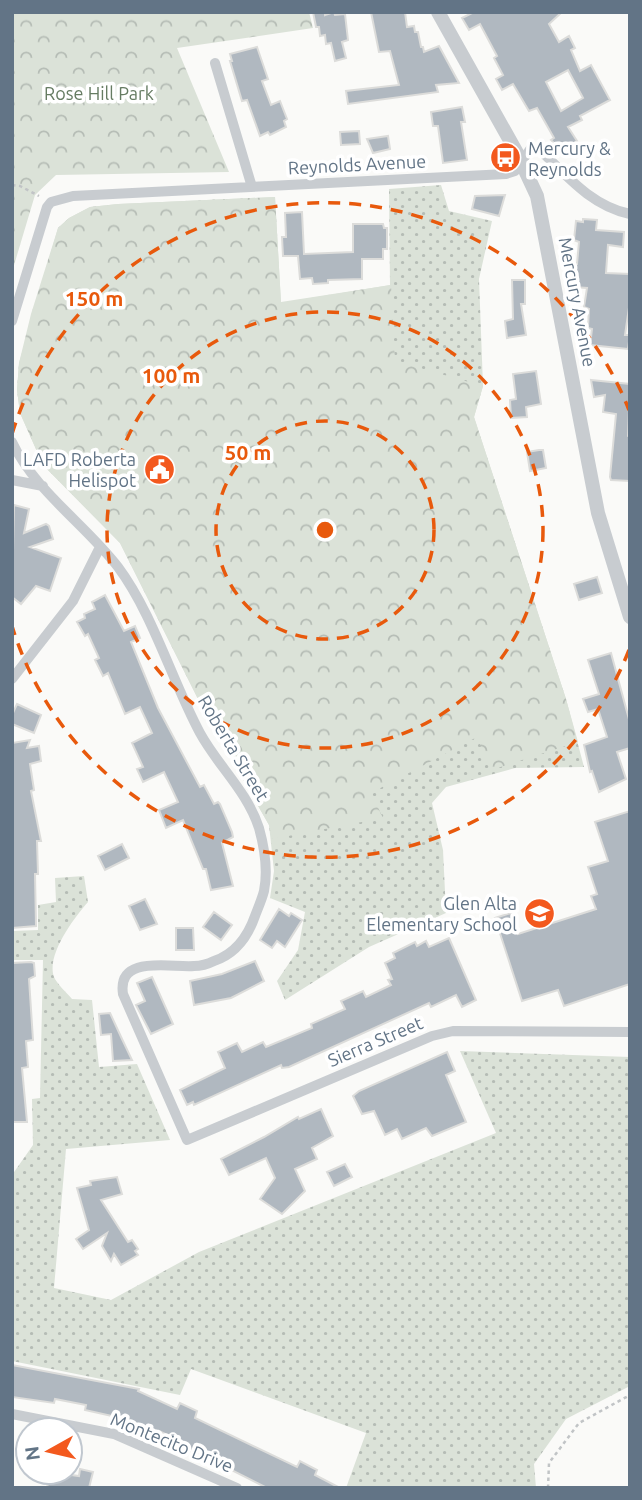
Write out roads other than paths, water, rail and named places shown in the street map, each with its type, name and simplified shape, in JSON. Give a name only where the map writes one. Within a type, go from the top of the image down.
[{"type":"street","name":"Mercury Avenue","points":[[438,12],[522,162],[537,196],[598,513],[630,617]]},
{"type":"street","points":[[215,63],[252,187]]},
{"type":"street","name":"Reynolds Avenue","points":[[12,321],[43,217],[51,202],[73,196],[506,174],[515,171],[531,148],[538,148],[601,205],[630,214]]},
{"type":"street","name":"Roberta Street","points":[[12,442],[19,456],[43,486],[117,565],[132,587],[200,732],[214,757],[244,796],[258,827],[265,858],[264,891],[251,927],[237,948],[216,961],[195,967],[155,964],[137,967],[121,985],[122,994],[187,1140]]},
{"type":"street","points":[[12,480],[43,486]]},
{"type":"street","points":[[12,679],[73,601],[100,547]]},
{"type":"street","name":"Sierra Street","points":[[187,1140],[432,1036],[453,1031],[630,1032]]},
{"type":"street","name":"Montecito Drive","points":[[12,1414],[114,1434],[237,1488]]},
{"type":"place","name":"Mercury & Reynolds","points":[[505,158]]},
{"type":"place","name":"LAFD Roberta Helispot","points":[[159,469]]},
{"type":"place","name":"Glen Alta Elementary School","points":[[540,913]]},
{"type":"park label","name":"Rose Hill Park","points":[[99,93]]}]
